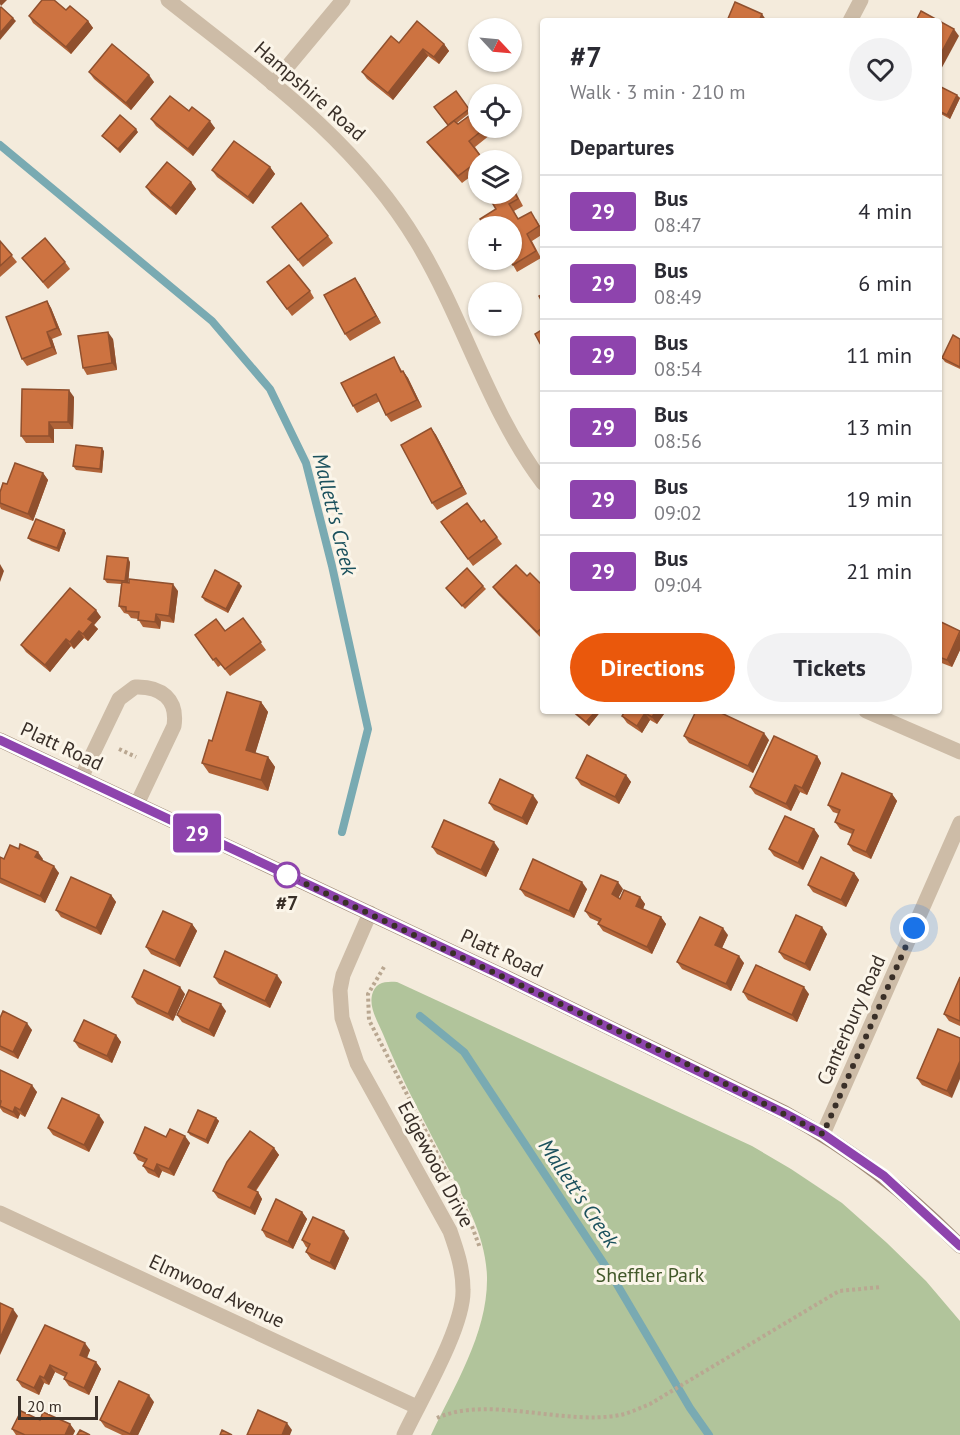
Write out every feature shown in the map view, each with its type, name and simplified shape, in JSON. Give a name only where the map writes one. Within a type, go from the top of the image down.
[{"type":"main road","name":"Platt Road","points":[[0,740],[673,1057],[823,1134],[884,1176],[960,1246]]},
{"type":"street","name":"Hampshire Road","points":[[168,0],[319,122],[357,159],[390,201],[438,281],[502,420],[540,478]]},
{"type":"street","points":[[273,84],[343,0]]},
{"type":"street","points":[[852,18],[861,0]]},
{"type":"street","points":[[81,778],[119,699],[135,687],[159,690],[172,702],[176,714],[174,726],[137,804]]},
{"type":"street","points":[[873,714],[960,752]]},
{"type":"street","name":"Canterbury Road","points":[[823,1134],[960,823]]},
{"type":"street","name":"Edgewood Drive","points":[[370,914],[343,975],[340,990],[342,1018],[357,1063],[450,1232],[460,1261],[463,1292],[451,1335],[404,1435]]},
{"type":"street","name":"Elmwood Avenue","points":[[0,1213],[417,1407]]},
{"type":"path","points":[[115,747],[137,758]]},
{"type":"path","points":[[435,1419],[448,1413],[472,1410],[591,1416],[620,1415],[650,1404],[839,1291],[881,1287]]},
{"type":"green space","name":"Sheffler Park","points":[[385,982],[397,982],[752,1146],[842,1203],[926,1281],[960,1321],[960,1435],[431,1435],[476,1339],[486,1298],[486,1262],[479,1233],[461,1192],[405,1084],[373,1010],[371,1000],[376,987]]},
{"type":"building","points":[[42,0],[54,0],[66,10],[70,6],[88,21],[66,47],[29,16]]},
{"type":"building","points":[[735,2],[762,14],[760,18],[728,18]]},
{"type":"building","points":[[0,8],[13,18],[0,33]]},
{"type":"building","points":[[921,11],[934,18],[918,18]]},
{"type":"building","points":[[417,21],[444,44],[434,57],[423,49],[388,93],[362,72],[391,36],[399,43]]},
{"type":"building","points":[[942,22],[954,29],[942,51]]},
{"type":"building","points":[[112,44],[149,75],[126,103],[89,72]]},
{"type":"building","points":[[942,88],[957,95],[947,115],[942,112]]},
{"type":"building","points":[[456,91],[468,110],[448,125],[434,107]]},
{"type":"building","points":[[170,96],[189,111],[192,107],[210,121],[188,149],[151,119]]},
{"type":"building","points":[[120,115],[136,129],[118,149],[102,136]]},
{"type":"building","points":[[468,117],[468,138],[473,138],[469,141],[476,150],[468,150],[468,168],[458,176],[427,142],[454,121],[458,124]]},
{"type":"building","points":[[234,141],[270,167],[248,197],[212,170]]},
{"type":"building","points":[[167,162],[191,182],[171,208],[146,187]]},
{"type":"building","points":[[301,203],[328,236],[298,260],[272,227]]},
{"type":"building","points":[[493,204],[509,204],[516,216],[485,216],[496,209]]},
{"type":"building","points":[[531,212],[539,226],[527,234],[536,251],[522,260],[522,217]]},
{"type":"building","points":[[45,238],[65,262],[43,282],[22,258]]},
{"type":"building","points":[[0,241],[12,255],[0,266]]},
{"type":"building","points":[[289,265],[310,291],[287,309],[267,282]]},
{"type":"building","points":[[355,278],[376,316],[345,334],[324,295]]},
{"type":"building","points":[[47,301],[57,328],[47,332],[52,347],[22,359],[6,317]]},
{"type":"building","points":[[540,331],[540,343],[535,334]]},
{"type":"building","points":[[108,332],[112,363],[83,368],[78,336]]},
{"type":"building","points":[[953,335],[960,339],[960,367],[942,358]]},
{"type":"building","points":[[394,357],[417,400],[386,415],[376,394],[353,406],[341,383]]},
{"type":"building","points":[[22,389],[69,390],[68,422],[49,422],[49,436],[21,436]]},
{"type":"building","points":[[431,428],[462,487],[432,503],[401,445]]},
{"type":"building","points":[[76,445],[102,448],[100,469],[73,466]]},
{"type":"building","points":[[15,463],[43,473],[28,514],[0,503],[3,483],[7,484]]},
{"type":"building","points":[[467,503],[481,522],[484,520],[497,537],[468,559],[441,522]]},
{"type":"building","points":[[36,519],[64,530],[57,548],[28,538]]},
{"type":"building","points":[[107,556],[128,558],[125,581],[104,579]]},
{"type":"building","points":[[516,565],[527,576],[530,573],[540,583],[540,630],[537,632],[493,587]]},
{"type":"building","points":[[467,568],[483,586],[462,606],[446,588]]},
{"type":"building","points":[[215,570],[239,583],[226,609],[202,597]]},
{"type":"building","points":[[129,579],[173,584],[169,616],[156,614],[155,622],[138,620],[139,612],[126,611],[126,607],[119,606],[122,582],[129,583]]},
{"type":"building","points":[[70,588],[96,610],[88,619],[93,622],[83,634],[79,631],[70,642],[66,639],[45,665],[21,645]]},
{"type":"building","points":[[243,618],[261,642],[225,669],[216,658],[213,660],[195,635],[216,619],[225,631]]},
{"type":"building","points":[[942,622],[960,631],[947,660],[942,658]]},
{"type":"building","points":[[227,692],[261,702],[246,750],[268,757],[261,780],[202,763],[209,740],[212,741]]},
{"type":"building","points":[[577,714],[593,714],[586,722]]},
{"type":"building","points":[[623,714],[644,714],[637,726],[622,716]]},
{"type":"building","points":[[695,714],[723,714],[764,733],[748,766],[684,736]]},
{"type":"building","points":[[774,736],[817,756],[802,788],[795,785],[786,804],[750,787]]},
{"type":"building","points":[[587,755],[626,775],[615,797],[576,778]]},
{"type":"building","points":[[842,773],[892,794],[866,852],[848,844],[854,830],[835,822],[840,810],[828,805]]},
{"type":"building","points":[[500,779],[533,795],[522,818],[489,803]]},
{"type":"building","points":[[785,816],[814,829],[798,863],[769,849]]},
{"type":"building","points":[[444,820],[494,842],[481,870],[432,847]]},
{"type":"building","points":[[20,844],[38,852],[35,857],[54,866],[40,896],[0,878],[0,857],[4,859],[10,845],[19,849]]},
{"type":"building","points":[[821,857],[854,873],[841,900],[808,885]]},
{"type":"building","points":[[533,859],[582,882],[569,911],[520,889]]},
{"type":"building","points":[[601,875],[618,882],[612,894],[620,899],[624,890],[640,897],[636,906],[661,917],[647,947],[598,924],[601,919],[585,911]]},
{"type":"building","points":[[71,877],[111,895],[96,928],[56,910]]},
{"type":"building","points":[[163,911],[192,924],[175,960],[146,947]]},
{"type":"building","points":[[796,915],[822,927],[805,964],[779,952]]},
{"type":"building","points":[[700,917],[723,928],[715,945],[739,956],[726,984],[677,962]]},
{"type":"building","points":[[225,951],[277,975],[265,1001],[214,977]]},
{"type":"building","points":[[756,965],[804,987],[792,1015],[743,992]]},
{"type":"building","points":[[144,970],[180,987],[168,1014],[132,997]]},
{"type":"building","points":[[960,977],[960,1021],[944,1014]]},
{"type":"building","points":[[189,990],[221,1004],[209,1030],[177,1015]]},
{"type":"building","points":[[3,1011],[27,1023],[13,1052],[0,1046],[0,1018]]},
{"type":"building","points":[[84,1020],[116,1035],[107,1056],[74,1041]]},
{"type":"building","points":[[938,1029],[960,1038],[960,1061],[947,1091],[917,1078]]},
{"type":"building","points":[[0,1070],[32,1085],[20,1110],[15,1107],[13,1112],[0,1106]]},
{"type":"building","points":[[62,1098],[99,1115],[84,1145],[48,1128]]},
{"type":"building","points":[[198,1110],[216,1118],[206,1140],[188,1132]]},
{"type":"building","points":[[145,1127],[166,1137],[170,1129],[185,1136],[169,1169],[157,1164],[154,1171],[143,1166],[147,1159],[134,1153]]},
{"type":"building","points":[[250,1131],[274,1148],[248,1187],[258,1192],[250,1208],[213,1191],[227,1162]]},
{"type":"building","points":[[276,1199],[302,1212],[288,1242],[262,1230]]},
{"type":"building","points":[[313,1217],[344,1231],[330,1263],[306,1252],[310,1244],[302,1240]]},
{"type":"building","points":[[0,1303],[13,1309],[0,1338]]},
{"type":"building","points":[[45,1325],[85,1343],[80,1355],[96,1362],[84,1388],[64,1379],[67,1373],[50,1365],[44,1378],[40,1376],[34,1388],[17,1380]]},
{"type":"building","points":[[119,1381],[149,1395],[130,1434],[100,1420]]},
{"type":"building","points":[[258,1410],[287,1423],[282,1435],[247,1435]]},
{"type":"building","points":[[21,1411],[40,1420],[43,1412],[70,1424],[65,1435],[25,1435],[12,1429]]},
{"type":"building","points":[[80,1430],[90,1435],[77,1435]]},
{"type":"building","points":[[222,1430],[232,1435],[220,1435]]},
{"type":"waterway","name":"Mallett's Creek","points":[[0,145],[212,321],[270,389],[306,463],[332,566],[368,729],[342,832]]},
{"type":"waterway","name":"Mallett's Creek","points":[[420,1016],[464,1052],[612,1276],[690,1408],[709,1435]]},
{"type":"bus line","name":"29","points":[[0,740],[501,975],[784,1113],[823,1134],[884,1176],[927,1213],[960,1246]]},
{"type":"place","name":"#7","points":[[287,875]]},
{"type":"route","points":[[287,875],[673,1057],[823,1134],[914,928]]}]
